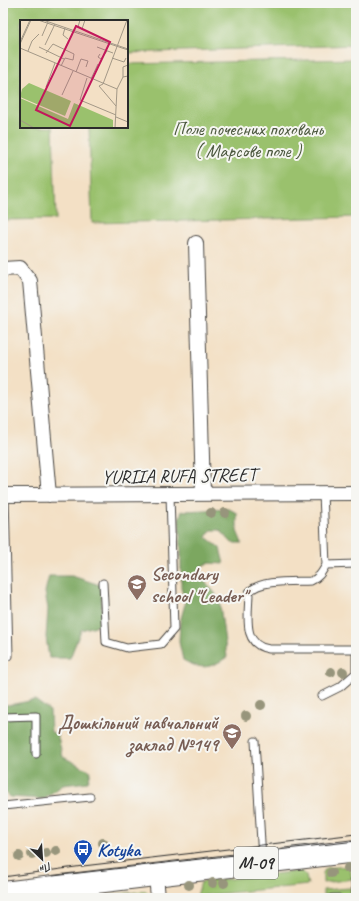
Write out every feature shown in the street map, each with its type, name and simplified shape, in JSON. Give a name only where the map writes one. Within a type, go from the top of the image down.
[{"type":"main road","name":"М-09","points":[[3,893],[354,851]]},
{"type":"street","points":[[196,243],[203,494]]},
{"type":"street","points":[[3,269],[20,268],[30,281],[49,495]]},
{"type":"street","name":"YURIIA RUFA STREET","points":[[4,495],[356,493]]},
{"type":"street","points":[[156,875],[158,898]]},
{"type":"lane","points":[[322,696],[340,687],[356,673],[356,649],[260,648],[253,642],[249,634],[249,592],[253,587],[262,584],[311,581],[317,579],[326,565],[323,493]]},
{"type":"lane","points":[[103,582],[106,642],[127,648],[161,644],[174,629],[170,494]]},
{"type":"lane","points":[[4,495],[8,656]]},
{"type":"lane","points":[[326,565],[356,564]]},
{"type":"lane","points":[[3,717],[36,716],[36,754]]},
{"type":"lane","points":[[255,742],[262,862]]},
{"type":"lane","points":[[3,806],[90,797]]},
{"type":"lane","points":[[354,851],[356,898]]},
{"type":"lane","points":[[332,898],[338,898]]},
{"type":"green space","points":[[3,3],[356,3],[356,45],[128,53],[128,20],[20,20],[20,128],[53,128],[56,219],[3,220]]},
{"type":"green space","name":"Поле почесних поховань ( Марсове поле )","points":[[356,59],[356,217],[92,223],[89,128],[128,128],[128,64]]},
{"type":"green space","points":[[229,509],[237,513],[237,531],[242,543],[232,543],[220,530],[211,530],[206,537],[220,548],[224,564],[208,563],[200,567],[205,582],[215,593],[220,605],[227,657],[210,666],[200,667],[183,660],[179,642],[180,622],[185,604],[181,587],[179,519],[182,511]]},
{"type":"green space","points":[[49,576],[72,576],[100,585],[103,624],[81,630],[70,658],[49,658],[46,637],[48,609],[45,592]]},
{"type":"green space","points":[[35,700],[50,711],[51,732],[57,734],[63,757],[91,771],[88,782],[63,785],[43,799],[10,797],[3,791],[3,704],[9,705]]},
{"type":"green space","points":[[350,866],[352,879],[323,883],[323,873],[326,868]]},
{"type":"green space","points":[[301,871],[306,876],[308,885],[197,896],[201,882]]},
{"type":"green space","points":[[350,888],[351,891],[346,897],[343,898],[341,894],[323,895],[323,890]]},
{"type":"green space","points":[[146,891],[152,898],[82,898]]},
{"type":"tram line","points":[[3,877],[83,866],[356,834]]},
{"type":"tram line","points":[[53,876],[356,841]]},
{"type":"place","name":"Secondary school \"Leader\"","points":[[137,601]]},
{"type":"place","name":"Дошкільний навчальний заклад №149","points":[[232,750]]},
{"type":"place","name":"Kotyka","points":[[83,866]]}]
